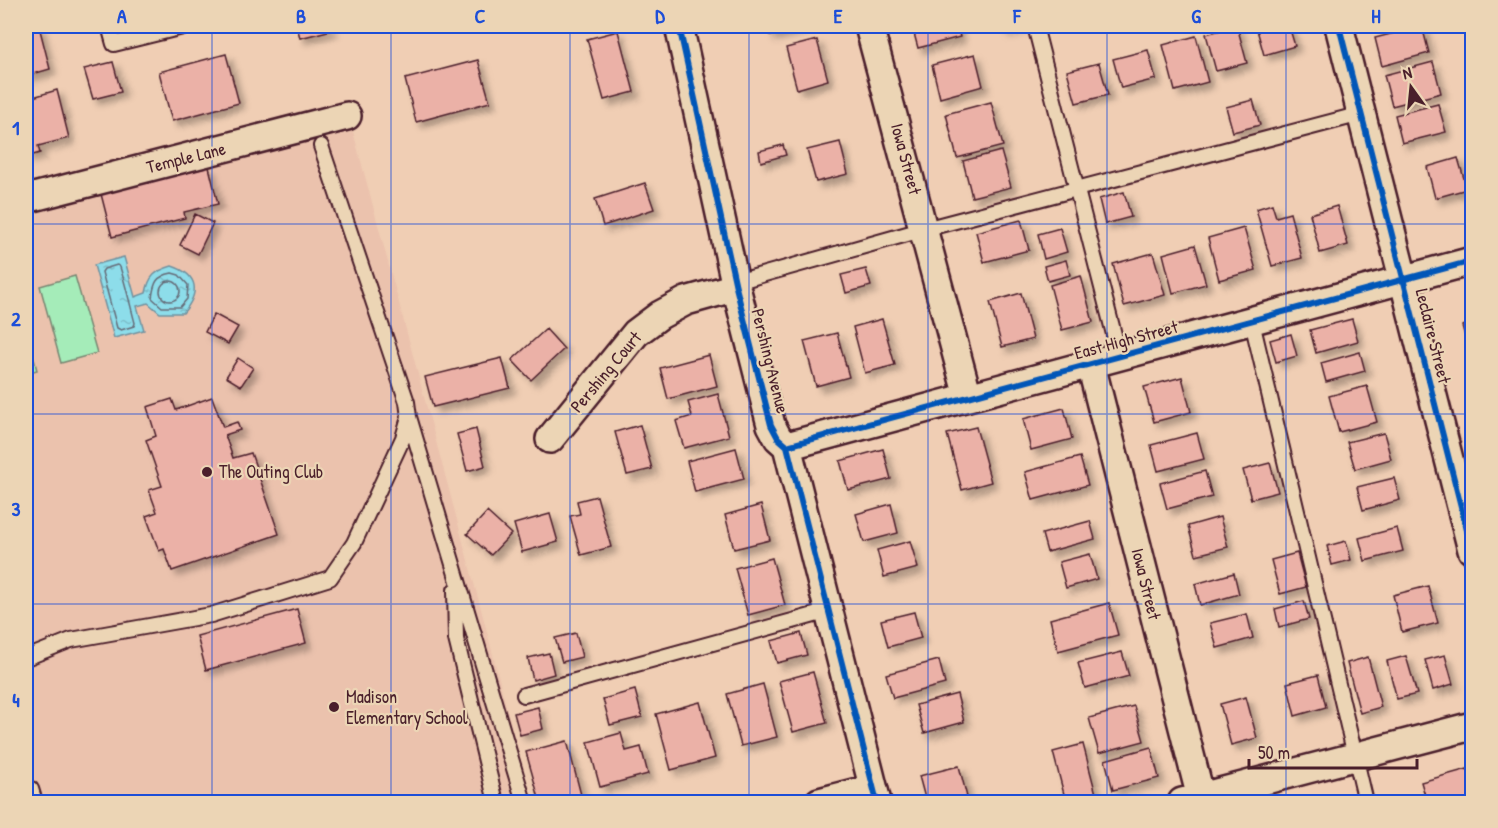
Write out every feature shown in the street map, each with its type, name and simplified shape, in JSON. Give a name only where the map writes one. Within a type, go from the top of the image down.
[{"type":"street","name":"Pershing Avenue","points":[[679,26],[736,287],[771,425],[778,438],[787,446],[875,795]]},
{"type":"street","name":"Iowa Street","points":[[869,26],[968,397]]},
{"type":"street","name":"Leclaire Street","points":[[1339,26],[1473,550]]},
{"type":"street","name":"Temple Lane","points":[[26,199],[347,116]]},
{"type":"street","name":"East High Street","points":[[787,446],[1473,261]]},
{"type":"street","name":"Pershing Court","points":[[550,439],[636,333],[660,315],[686,301],[736,287]]},
{"type":"street","name":"Iowa Street","points":[[1091,365],[1195,801]]},
{"type":"street","points":[[1195,801],[1473,726]]},
{"type":"street","points":[[819,802],[875,795]]},
{"type":"lane","points":[[109,26],[114,44],[187,26]]},
{"type":"lane","points":[[1035,26],[1120,358]]},
{"type":"lane","points":[[736,287],[747,279],[925,229],[1361,114]]},
{"type":"lane","points":[[321,146],[407,402],[409,417],[524,802]]},
{"type":"lane","points":[[1252,322],[1366,802]]},
{"type":"lane","points":[[26,658],[71,640],[211,615],[330,578],[354,543],[403,438],[409,417]]},
{"type":"lane","points":[[454,570],[456,639],[496,802]]},
{"type":"lane","points":[[524,695],[829,611]]},
{"type":"lane","points":[[26,790],[31,789],[35,802]]},
{"type":"shaded area","points":[[351,124],[531,802],[26,802],[26,210]]},
{"type":"green space","points":[[75,276],[97,353],[61,363],[40,286]]},
{"type":"green space","points":[[26,329],[37,370],[26,373]]},
{"type":"water","points":[[124,257],[135,297],[146,293],[154,275],[172,266],[188,274],[194,285],[194,292],[189,306],[183,313],[160,313],[148,303],[137,306],[144,330],[114,338],[94,265]]},
{"type":"building","points":[[26,26],[39,26],[50,69],[26,76]]},
{"type":"building","points":[[297,26],[330,26],[332,30],[300,38]]},
{"type":"building","points":[[767,26],[807,26],[770,35]]},
{"type":"building","points":[[912,26],[957,26],[960,37],[918,48]]},
{"type":"building","points":[[1002,26],[1023,26],[1004,31]]},
{"type":"building","points":[[1237,26],[1247,63],[1216,71],[1206,34]]},
{"type":"building","points":[[1256,26],[1289,26],[1295,46],[1264,55]]},
{"type":"building","points":[[1422,26],[1429,53],[1382,66],[1375,38]]},
{"type":"building","points":[[618,31],[634,92],[604,100],[587,39]]},
{"type":"building","points":[[1196,36],[1208,82],[1175,91],[1163,45]]},
{"type":"building","points":[[817,40],[828,80],[797,89],[786,48]]},
{"type":"building","points":[[1148,50],[1156,79],[1121,88],[1113,59]]},
{"type":"building","points":[[226,54],[239,103],[172,121],[159,72]]},
{"type":"building","points":[[975,54],[983,86],[940,98],[932,65]]},
{"type":"building","points":[[478,60],[490,102],[416,122],[405,79]]},
{"type":"building","points":[[113,62],[121,92],[93,99],[84,69]]},
{"type":"building","points":[[1433,62],[1441,93],[1392,106],[1384,75]]},
{"type":"building","points":[[1099,63],[1108,95],[1076,103],[1067,71]]},
{"type":"building","points":[[57,90],[69,138],[38,146],[40,153],[26,157],[26,99]]},
{"type":"building","points":[[1253,100],[1260,125],[1233,132],[1226,107]]},
{"type":"building","points":[[991,102],[1003,146],[957,158],[946,114]]},
{"type":"building","points":[[1438,104],[1446,132],[1402,143],[1395,115]]},
{"type":"building","points":[[840,142],[848,174],[816,182],[807,150]]},
{"type":"building","points":[[783,145],[786,155],[761,162],[759,151]]},
{"type":"building","points":[[1001,151],[1011,187],[972,197],[963,161]]},
{"type":"building","points":[[1458,158],[1467,189],[1435,198],[1427,167]]},
{"type":"building","points":[[209,167],[218,204],[184,212],[185,218],[112,237],[101,194]]},
{"type":"building","points":[[645,183],[654,209],[603,226],[595,199]]},
{"type":"building","points":[[1124,192],[1131,217],[1105,224],[1099,199]]},
{"type":"building","points":[[1272,204],[1276,217],[1290,213],[1302,258],[1272,266],[1256,209]]},
{"type":"building","points":[[1337,206],[1348,245],[1320,253],[1310,214]]},
{"type":"building","points":[[195,214],[213,223],[198,254],[180,245]]},
{"type":"building","points":[[1021,220],[1029,250],[984,262],[976,232]]},
{"type":"building","points":[[1060,228],[1067,252],[1044,259],[1038,234]]},
{"type":"building","points":[[1244,228],[1256,270],[1219,280],[1208,238]]},
{"type":"building","points":[[1195,245],[1206,284],[1173,293],[1163,254]]},
{"type":"building","points":[[1153,253],[1165,295],[1124,306],[1113,264]]},
{"type":"building","points":[[1066,260],[1070,275],[1048,281],[1044,266]]},
{"type":"building","points":[[866,269],[871,286],[846,293],[841,275]]},
{"type":"building","points":[[1081,276],[1093,322],[1062,330],[1050,285]]},
{"type":"building","points":[[1021,293],[1033,339],[1002,347],[990,302]]},
{"type":"building","points":[[214,314],[238,327],[228,344],[205,332]]},
{"type":"building","points":[[882,319],[895,365],[865,373],[853,327]]},
{"type":"building","points":[[1352,319],[1358,341],[1316,353],[1310,330]]},
{"type":"building","points":[[1472,323],[1472,353],[1470,354],[1462,326]]},
{"type":"building","points":[[546,329],[564,349],[531,380],[512,360]]},
{"type":"building","points":[[837,333],[849,377],[816,386],[804,341]]},
{"type":"building","points":[[1291,334],[1297,356],[1276,362],[1270,340]]},
{"type":"building","points":[[1360,352],[1365,371],[1326,382],[1321,363]]},
{"type":"building","points":[[709,355],[717,386],[668,399],[660,368]]},
{"type":"building","points":[[238,358],[253,368],[241,386],[226,377]]},
{"type":"building","points":[[502,358],[510,388],[433,407],[425,377]]},
{"type":"building","points":[[1472,362],[1472,382],[1467,364]]},
{"type":"building","points":[[1182,377],[1191,412],[1154,422],[1144,387]]},
{"type":"building","points":[[1367,386],[1377,422],[1339,432],[1329,396]]},
{"type":"building","points":[[718,394],[729,436],[684,448],[676,421],[692,416],[688,402]]},
{"type":"building","name":"The Outing Club","points":[[212,397],[223,427],[237,422],[240,430],[225,435],[233,458],[251,453],[279,534],[172,571],[164,549],[159,551],[146,516],[157,512],[149,490],[162,486],[146,440],[156,436],[147,407],[172,399],[176,410]]},
{"type":"building","points":[[1064,408],[1072,439],[1031,450],[1023,419]]},
{"type":"building","points":[[640,425],[652,469],[627,475],[615,432]]},
{"type":"building","points":[[976,427],[991,482],[962,490],[947,434]]},
{"type":"building","points":[[476,429],[485,466],[467,471],[457,434]]},
{"type":"building","points":[[1197,433],[1204,459],[1158,471],[1151,445]]},
{"type":"building","points":[[1384,433],[1391,459],[1355,469],[1347,442]]},
{"type":"building","points":[[736,448],[744,479],[695,492],[687,461]]},
{"type":"building","points":[[883,449],[891,479],[848,490],[840,461]]},
{"type":"building","points":[[1080,457],[1088,485],[1033,500],[1025,472]]},
{"type":"building","points":[[1270,463],[1278,492],[1251,499],[1243,470]]},
{"type":"building","points":[[1205,471],[1212,497],[1167,509],[1160,483]]},
{"type":"building","points":[[1394,478],[1400,500],[1363,510],[1357,487]]},
{"type":"building","points":[[597,496],[611,547],[581,555],[570,516],[580,514],[577,501]]},
{"type":"building","points":[[891,504],[898,533],[864,542],[856,514]]},
{"type":"building","points":[[761,505],[770,540],[734,549],[725,515]]},
{"type":"building","points":[[487,512],[511,534],[491,555],[467,534]]},
{"type":"building","points":[[550,514],[558,542],[522,552],[514,524]]},
{"type":"building","points":[[1220,517],[1228,547],[1196,555],[1188,526]]},
{"type":"building","points":[[1090,521],[1095,539],[1047,552],[1042,534]]},
{"type":"building","points":[[1397,528],[1403,551],[1365,561],[1359,538]]},
{"type":"building","points":[[910,541],[918,568],[884,577],[877,550]]},
{"type":"building","points":[[1346,541],[1351,560],[1332,565],[1327,546]]},
{"type":"building","points":[[1297,553],[1306,587],[1280,594],[1271,560]]},
{"type":"building","points":[[1090,554],[1097,579],[1066,588],[1059,562]]},
{"type":"building","points":[[772,558],[785,605],[748,615],[735,568]]},
{"type":"building","points":[[1234,573],[1239,594],[1200,605],[1195,584]]},
{"type":"building","points":[[1428,586],[1438,623],[1402,632],[1393,595]]},
{"type":"building","points":[[1304,601],[1309,619],[1279,627],[1275,609]]},
{"type":"building","points":[[1109,603],[1118,635],[1058,651],[1050,619]]},
{"type":"building","points":[[297,609],[306,643],[206,670],[197,636]]},
{"type":"building","points":[[914,612],[921,638],[888,647],[881,620]]},
{"type":"building","points":[[1247,614],[1253,638],[1217,648],[1210,623]]},
{"type":"building","points":[[576,633],[582,657],[562,662],[555,638]]},
{"type":"building","points":[[801,633],[807,655],[777,663],[771,641]]},
{"type":"building","points":[[1122,652],[1129,676],[1085,688],[1078,663]]},
{"type":"building","points":[[549,653],[554,674],[533,680],[528,658]]},
{"type":"building","points":[[1445,655],[1453,684],[1433,690],[1425,660]]},
{"type":"building","points":[[1406,656],[1417,694],[1397,699],[1387,661]]},
{"type":"building","points":[[1368,657],[1381,707],[1360,713],[1347,663]]},
{"type":"building","points":[[939,660],[945,684],[893,698],[886,674]]},
{"type":"building","points":[[813,672],[827,723],[793,732],[779,681]]},
{"type":"building","points":[[1318,675],[1326,707],[1295,716],[1287,683]]},
{"type":"building","points":[[763,684],[777,737],[741,746],[727,694]]},
{"type":"building","points":[[635,690],[642,717],[610,725],[603,699]]},
{"type":"building","points":[[957,694],[964,722],[924,733],[916,705]]},
{"type":"building","points":[[1246,697],[1257,738],[1231,745],[1220,704]]},
{"type":"building","points":[[700,702],[715,758],[671,770],[656,714]]},
{"type":"building","points":[[1134,706],[1144,741],[1099,753],[1089,718]]},
{"type":"building","points":[[538,707],[543,729],[520,735],[514,713]]},
{"type":"building","points":[[621,733],[626,751],[641,747],[648,774],[600,787],[588,742]]},
{"type":"building","points":[[567,741],[581,795],[553,802],[540,802],[526,752]]},
{"type":"building","points":[[1083,744],[1096,794],[1066,802],[1053,752]]},
{"type":"building","points":[[1151,747],[1159,778],[1113,790],[1105,760]]},
{"type":"building","points":[[959,766],[967,797],[948,802],[926,802],[919,776]]},
{"type":"building","points":[[1471,768],[1472,802],[1427,802],[1421,782]]},
{"type":"cycle path","points":[[679,26],[736,287],[771,425],[778,438],[787,446],[877,802]]},
{"type":"cycle path","points":[[1339,26],[1472,550]]},
{"type":"cycle path","points":[[787,446],[1472,261]]},
{"type":"place","name":"The Outing Club","points":[[207,472]]},
{"type":"place","name":"Madison Elementary School","points":[[334,707]]}]
